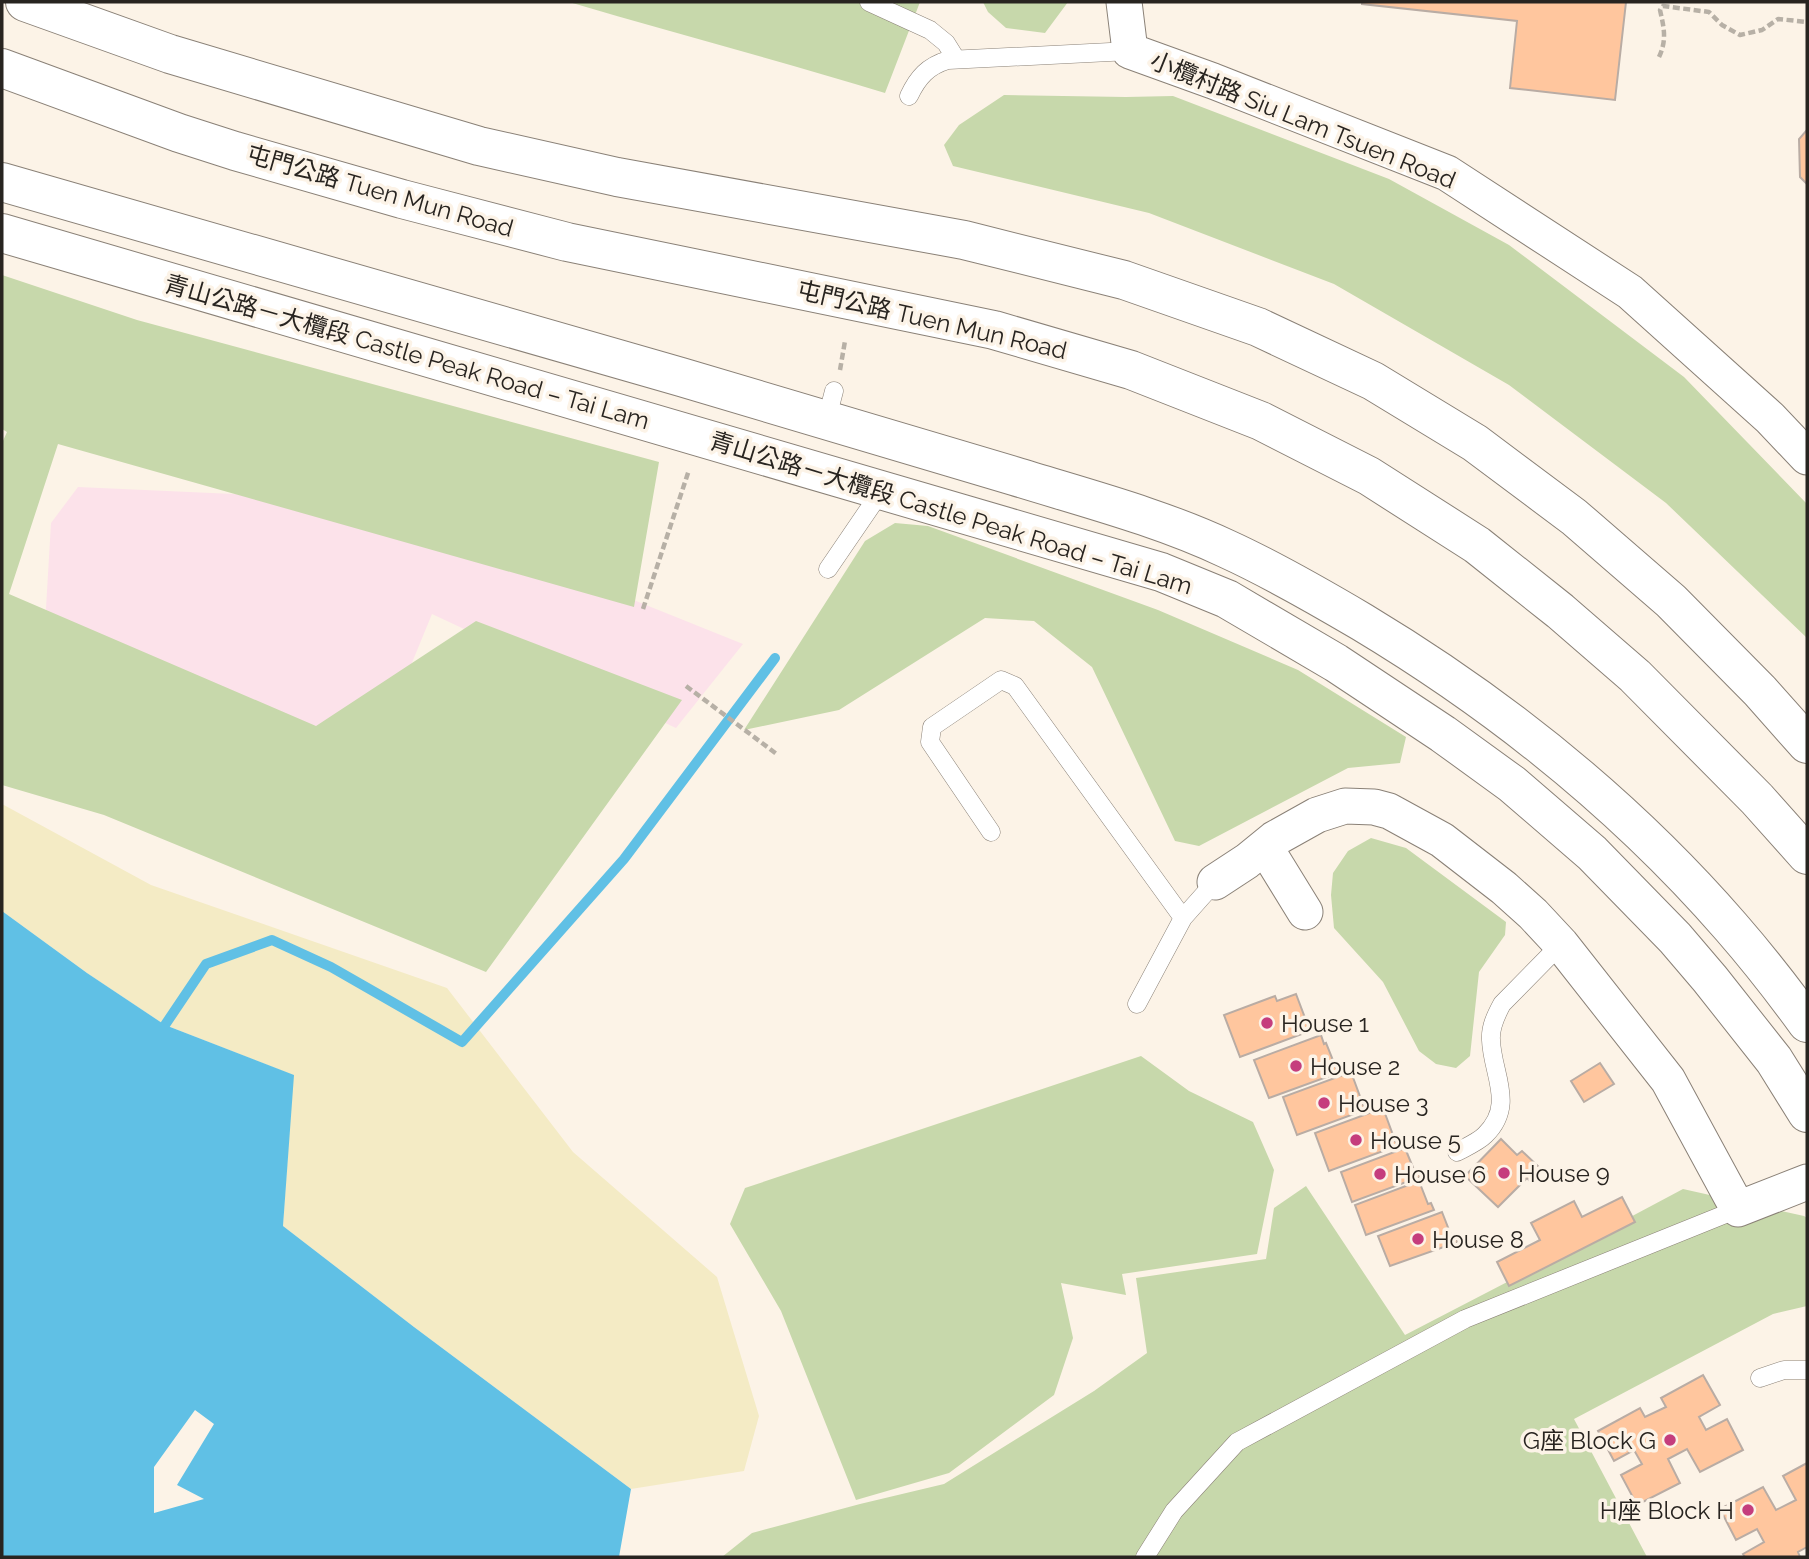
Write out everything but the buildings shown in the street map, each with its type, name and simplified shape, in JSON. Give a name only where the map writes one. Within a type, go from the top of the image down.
[{"type":"main road","points":[[25,2],[170,54],[480,146],[617,177],[964,240],[1124,280],[1258,327],[1384,387],[1475,443],[1574,517],[1671,601],[1760,691],[1807,744]]},
{"type":"main road","name":"屯門公路 Tuen Mun Road","points":[[2,68],[178,133],[402,199],[567,242],[994,330],[1131,370],[1261,421],[1369,476],[1477,545],[1508,569],[1636,676],[1757,799],[1807,855]]},
{"type":"main road","name":"青山公路－大欖段 Castle Peak Road – Tai Lam","points":[[2,182],[830,405],[1226,548],[1397,643],[1454,680],[1558,758],[1678,869],[1768,971],[1807,1023]]},
{"type":"main road","name":"青山公路－大欖段 Castle Peak Road – Tai Lam","points":[[2,233],[1161,572],[1227,598],[1336,663],[1443,734],[1511,784],[1592,853],[1675,938],[1710,979],[1774,1060],[1807,1113]]},
{"type":"street","name":"小欖村路 Siu Lam Tsuen Road","points":[[1124,2],[1130,51],[1447,173],[1630,292],[1770,418],[1807,457]]},
{"type":"street","points":[[1215,882],[1274,839],[1317,815],[1332,809],[1359,805],[1389,811],[1442,840],[1475,864],[1533,914],[1561,944],[1668,1080],[1738,1209],[1807,1182]]},
{"type":"street","points":[[1265,847],[1304,912]]},
{"type":"lane","points":[[869,2],[930,30],[947,43],[956,59]]},
{"type":"lane","points":[[909,96],[921,75],[940,62],[1130,51]]},
{"type":"lane","points":[[828,569],[882,490]]},
{"type":"lane","points":[[991,832],[930,742],[932,727],[1001,680],[1015,686],[1183,918]]},
{"type":"lane","points":[[1137,1004],[1183,918],[1215,882]]},
{"type":"lane","points":[[1457,1152],[1485,1135],[1500,1108],[1502,1094],[1491,1041],[1496,1015],[1502,1004],[1561,944]]},
{"type":"lane","points":[[1145,1557],[1174,1511],[1237,1442],[1465,1319],[1738,1209]]},
{"type":"lane","points":[[1760,1378],[1784,1370],[1807,1370]]},
{"type":"path","points":[[1659,57],[1664,45],[1664,26],[1660,10],[1663,6],[1709,12],[1722,25],[1740,35],[1762,30],[1778,19],[1807,22]]},
{"type":"path","points":[[643,609],[691,463]]},
{"type":"path","points":[[686,685],[778,755]]},
{"type":"shaded area","points":[[78,487],[301,497],[507,549],[743,644],[676,728],[432,614],[351,811],[42,676],[51,523]]},
{"type":"green space","points":[[569,2],[920,2],[885,93]]},
{"type":"green space","points":[[983,2],[1068,2],[1045,33],[1006,28],[988,12]]},
{"type":"green space","points":[[1004,95],[1173,96],[1389,179],[1509,245],[1684,377],[1807,504],[1807,638],[1666,503],[1509,385],[1334,284],[1149,213],[953,166],[944,145],[959,125]]},
{"type":"green space","points":[[2,275],[137,320],[659,462],[634,607],[58,444],[9,594],[316,726],[476,621],[682,700],[486,972],[104,815],[2,785],[2,443],[7,432],[2,429]]},
{"type":"green space","points":[[895,523],[928,526],[1158,610],[1298,670],[1406,737],[1400,763],[1348,768],[1199,846],[1175,841],[1092,667],[1034,621],[985,618],[839,710],[744,730],[865,541]]},
{"type":"green space","points":[[1371,838],[1406,848],[1506,922],[1505,935],[1479,972],[1470,1056],[1456,1068],[1436,1064],[1419,1051],[1383,982],[1334,928],[1331,895],[1333,873],[1348,851]]},
{"type":"green space","points":[[1141,1056],[1189,1091],[1253,1122],[1274,1170],[1257,1254],[1122,1274],[1126,1295],[1061,1283],[1073,1338],[1054,1395],[949,1473],[856,1500],[781,1311],[730,1224],[745,1188]]},
{"type":"green space","points":[[1306,1186],[1405,1335],[1683,1189],[1807,1218],[1807,1306],[1773,1314],[1574,1419],[1647,1557],[722,1557],[752,1533],[944,1484],[1094,1391],[1147,1353],[1136,1278],[1266,1259],[1274,1208]]},
{"type":"sand","points":[[2,804],[151,885],[447,988],[573,1152],[717,1277],[759,1416],[744,1471],[631,1489],[283,1226],[293,1075],[165,1025],[2,911]]},
{"type":"water","points":[[2,911],[165,1025],[294,1075],[283,1226],[631,1489],[619,1557],[2,1557]],"holes":[[[195,1410],[214,1424],[177,1485],[204,1499],[154,1513],[154,1467]]]},
{"type":"waterway","points":[[165,1025],[206,964],[272,940],[331,967],[462,1042],[624,859],[775,658]]},
{"type":"place","name":"House 1","points":[[1267,1023]]},
{"type":"place","name":"House 2","points":[[1296,1066]]},
{"type":"place","name":"House 3","points":[[1324,1103]]},
{"type":"place","name":"House 5","points":[[1356,1140]]},
{"type":"place","name":"House 9","points":[[1504,1173]]},
{"type":"place","name":"House 6","points":[[1380,1174]]},
{"type":"place","name":"House 8","points":[[1418,1239]]},
{"type":"place","name":"G座 Block G","points":[[1670,1440]]},
{"type":"place","name":"H座 Block H","points":[[1748,1510]]}]
